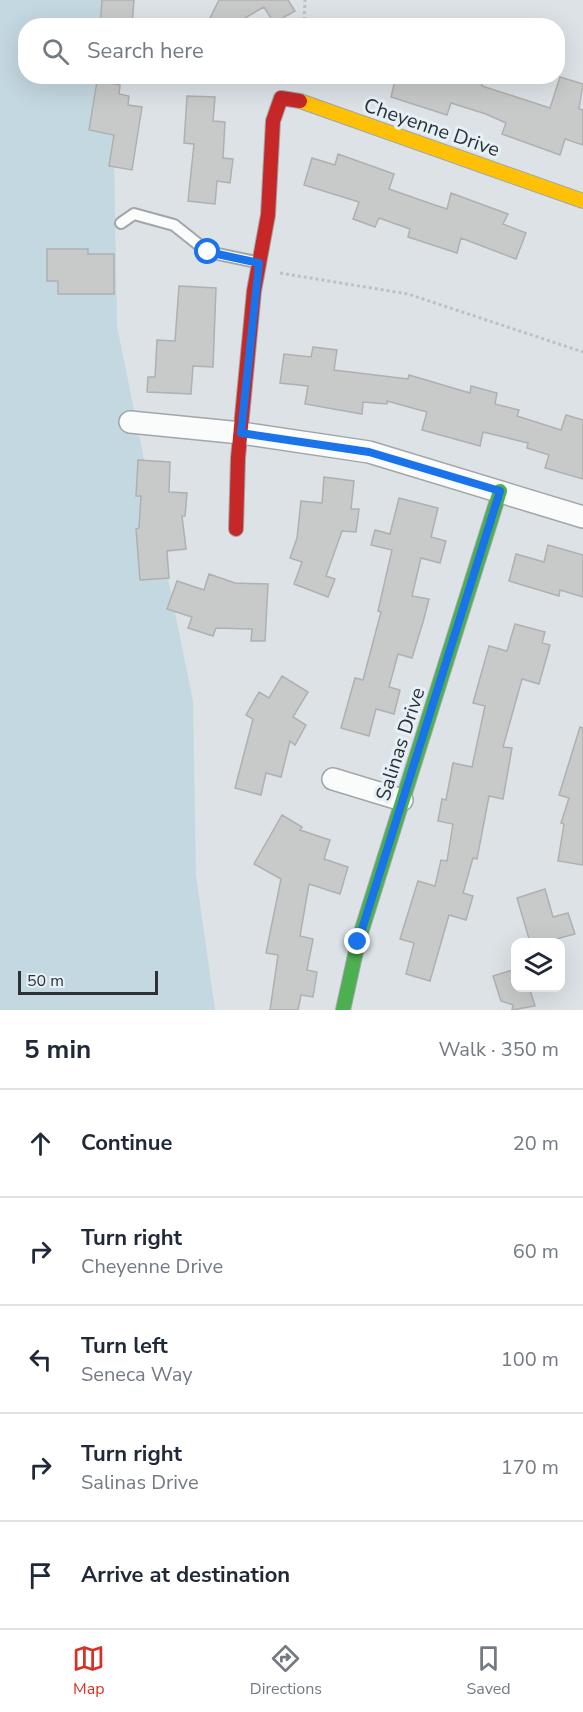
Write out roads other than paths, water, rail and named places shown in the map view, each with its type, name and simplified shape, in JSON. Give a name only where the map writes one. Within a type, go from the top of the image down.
[{"type":"street","name":"Cheyenne Drive","points":[[236,529],[241,433],[259,266],[268,214],[273,121],[281,98],[305,102],[583,201]]},
{"type":"street","points":[[130,422],[241,433],[369,452],[583,517]]},
{"type":"street","name":"Salinas Drive","points":[[343,1010],[358,942],[500,491]]},
{"type":"street","points":[[333,779],[402,800]]},
{"type":"lane","points":[[120,223],[134,214],[151,217],[174,225],[208,252],[259,266]]}]
